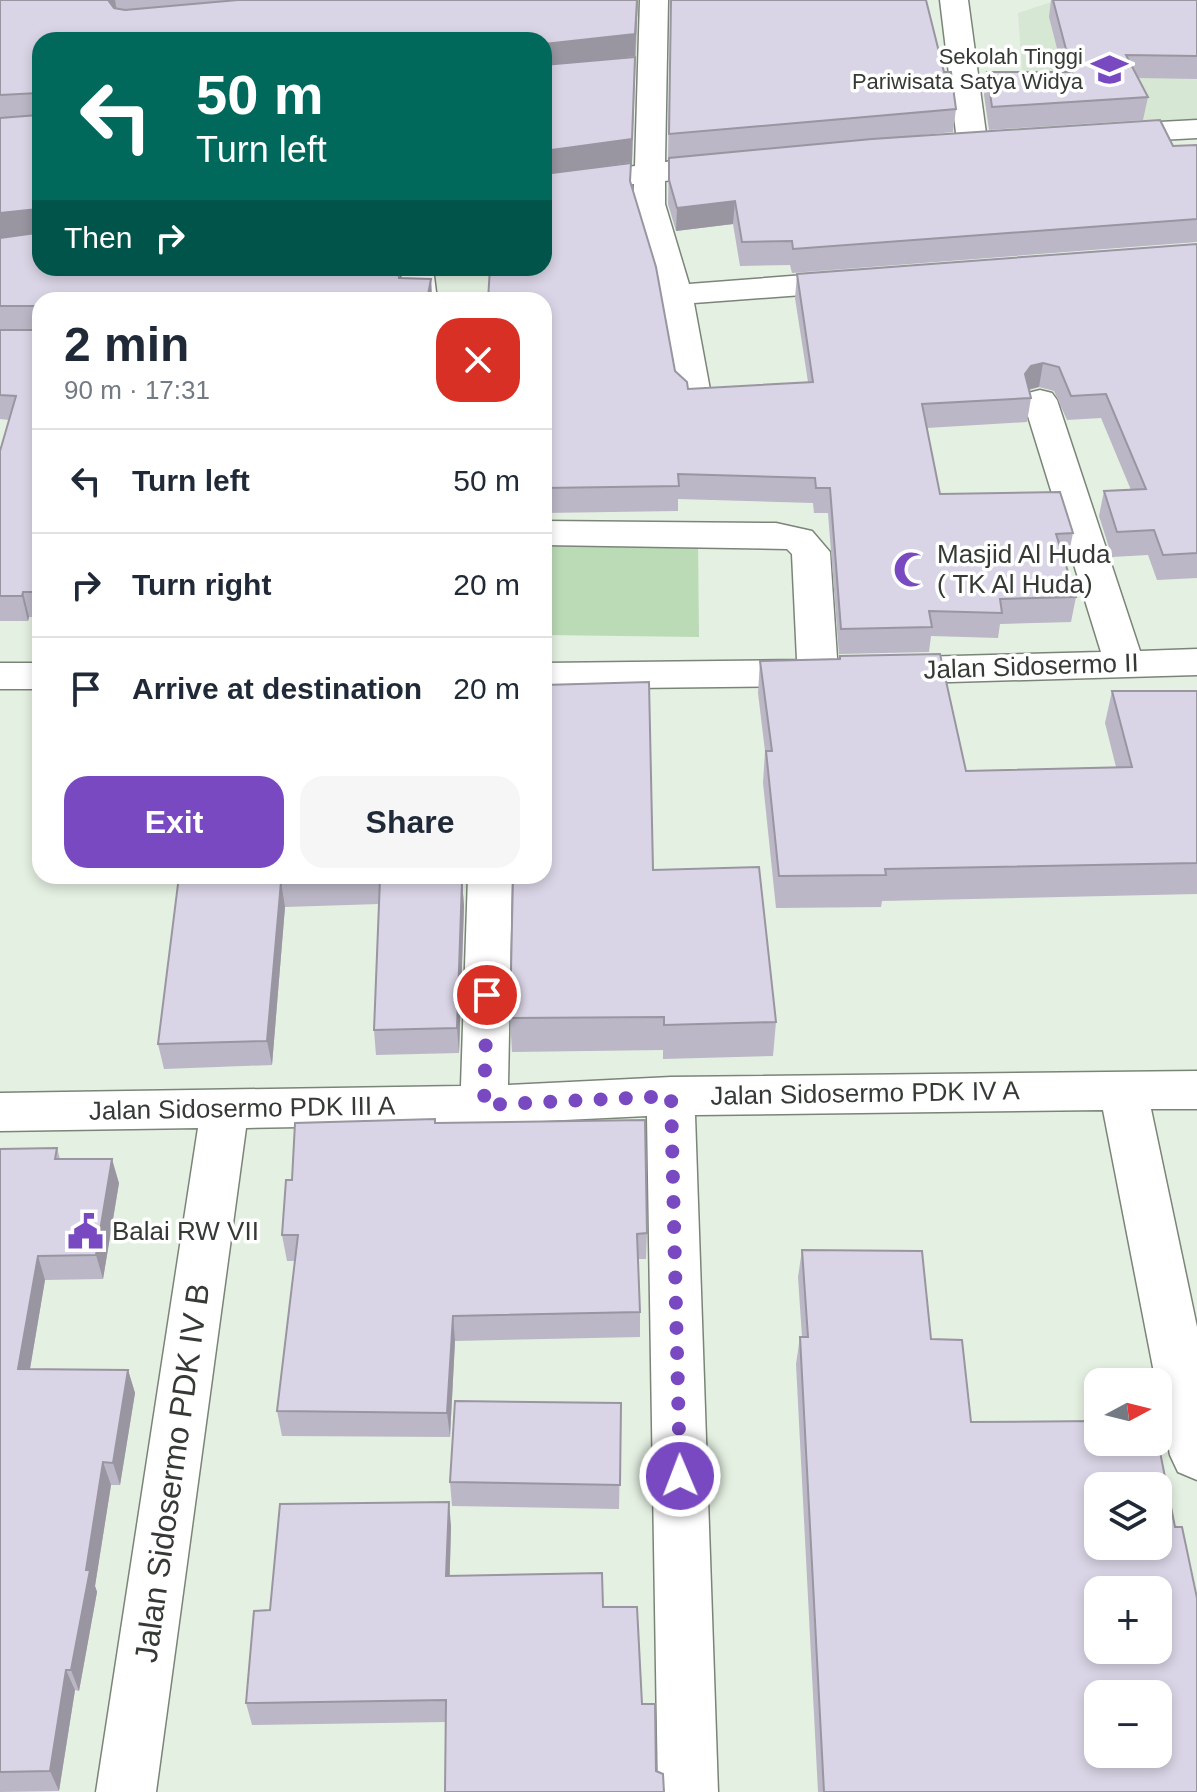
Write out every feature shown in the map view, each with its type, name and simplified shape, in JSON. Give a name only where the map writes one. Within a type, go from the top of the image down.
[{"type":"street","points":[[654,0],[648,188],[676,295],[694,395]]},
{"type":"street","points":[[941,144],[987,140],[954,0]]},
{"type":"street","points":[[621,69],[652,66]]},
{"type":"street","points":[[1077,135],[1197,129]]},
{"type":"street","points":[[552,186],[648,188],[756,161]]},
{"type":"street","points":[[676,295],[881,279]]},
{"type":"street","points":[[1040,400],[1124,663]]},
{"type":"street","points":[[552,533],[776,535],[799,539],[811,552],[817,673]]},
{"type":"street","name":"Jalan Sidosermo II","points":[[552,676],[817,673],[1197,662]]},
{"type":"street","points":[[0,676],[32,676]]},
{"type":"street","points":[[484,1105],[490,884]]},
{"type":"street","points":[[1123,1089],[1197,1455]]},
{"type":"street","name":"Jalan Sidosermo PDK IV A","points":[[484,1105],[671,1096],[1197,1090]]},
{"type":"street","points":[[671,1096],[688,1792]]},
{"type":"street","name":"Jalan Sidosermo PDK III A","points":[[0,1112],[225,1106],[484,1105]]},
{"type":"street","name":"Jalan Sidosermo PDK IV B","points":[[126,1792],[225,1106]]},
{"type":"shaded area","name":"Sekolah Tinggi Pariwisata Satya Widya","points":[[1058,0],[1197,2],[1197,125],[1027,140],[1018,13]]},
{"type":"green space","points":[[552,538],[698,541],[699,637],[552,635]]},
{"type":"building","points":[[0,0],[108,0],[114,8],[125,10],[238,0],[637,0],[635,34],[552,43],[552,32],[32,32],[32,93],[0,95]]},
{"type":"building","points":[[671,0],[926,0],[944,72],[951,72],[956,109],[669,134]]},
{"type":"building","points":[[1053,0],[1197,0],[1197,56],[1126,55],[1148,97],[992,107],[987,72],[1072,72]]},
{"type":"building","points":[[635,57],[632,139],[552,150],[552,64]]},
{"type":"building","points":[[32,115],[32,210],[0,213],[0,118]]},
{"type":"building","points":[[1160,120],[1173,146],[1197,145],[1197,219],[793,249],[792,241],[742,242],[735,201],[677,208],[669,180],[669,158],[872,139]]},
{"type":"building","points":[[631,163],[630,181],[656,267],[675,371],[687,382],[688,389],[813,382],[797,274],[1197,244],[1197,553],[1163,555],[1154,530],[1117,532],[1104,491],[1146,489],[1106,394],[1071,396],[1059,367],[1043,363],[1031,366],[1025,374],[1031,398],[922,404],[940,494],[1060,492],[1073,533],[1056,534],[1076,597],[1000,599],[1002,613],[929,611],[932,627],[841,629],[830,488],[816,488],[815,478],[678,474],[679,486],[552,488],[552,292],[488,292],[490,276],[552,276],[552,173]]},
{"type":"building","points":[[32,234],[32,276],[399,276],[431,279],[429,292],[32,292],[32,306],[0,306],[0,238]]},
{"type":"building","points":[[0,330],[32,330],[32,592],[23,592],[22,596],[0,596],[0,451],[16,396],[0,395]]},
{"type":"building","points":[[940,654],[966,771],[1132,767],[1112,691],[1197,691],[1197,863],[885,869],[886,875],[779,876],[766,751],[772,751],[760,661]]},
{"type":"building","points":[[649,682],[653,870],[759,867],[776,1022],[664,1025],[664,1017],[510,1018],[513,884],[552,884],[552,685]]},
{"type":"building","points":[[178,884],[281,884],[267,1041],[158,1044]]},
{"type":"building","points":[[380,884],[462,884],[457,1028],[374,1030]]},
{"type":"building","points":[[435,1119],[435,1123],[645,1120],[647,1233],[637,1234],[640,1312],[453,1316],[447,1413],[277,1411],[298,1235],[282,1235],[286,1180],[292,1180],[295,1123]]},
{"type":"building","points":[[57,1148],[55,1159],[112,1159],[96,1255],[38,1256],[18,1369],[128,1370],[113,1463],[103,1462],[86,1570],[90,1570],[71,1670],[66,1670],[50,1771],[0,1772],[0,1149]]},
{"type":"building","points":[[802,1250],[922,1251],[931,1339],[962,1340],[971,1422],[1084,1421],[1084,1456],[1161,1456],[1164,1472],[1084,1472],[1084,1560],[1172,1560],[1172,1512],[1175,1527],[1182,1527],[1197,1598],[1197,1792],[824,1792],[800,1337],[808,1337]]},
{"type":"building","points":[[455,1401],[621,1403],[620,1485],[450,1482]]},
{"type":"building","points":[[449,1502],[446,1576],[602,1573],[603,1607],[637,1607],[642,1704],[655,1704],[656,1771],[663,1774],[664,1792],[445,1792],[446,1700],[246,1703],[254,1611],[270,1610],[280,1504]]},
{"type":"place","name":"Sekolah Tinggi Pariwisata Satya Widya","points":[[1109,69]]},
{"type":"place","name":"Masjid Al Huda ( TK Al Huda)","points":[[911,569]]},
{"type":"place","name":"Balai RW VII","points":[[86,1231]]},
{"type":"route","points":[[487,995],[484,1105],[671,1096],[680,1476]]}]
